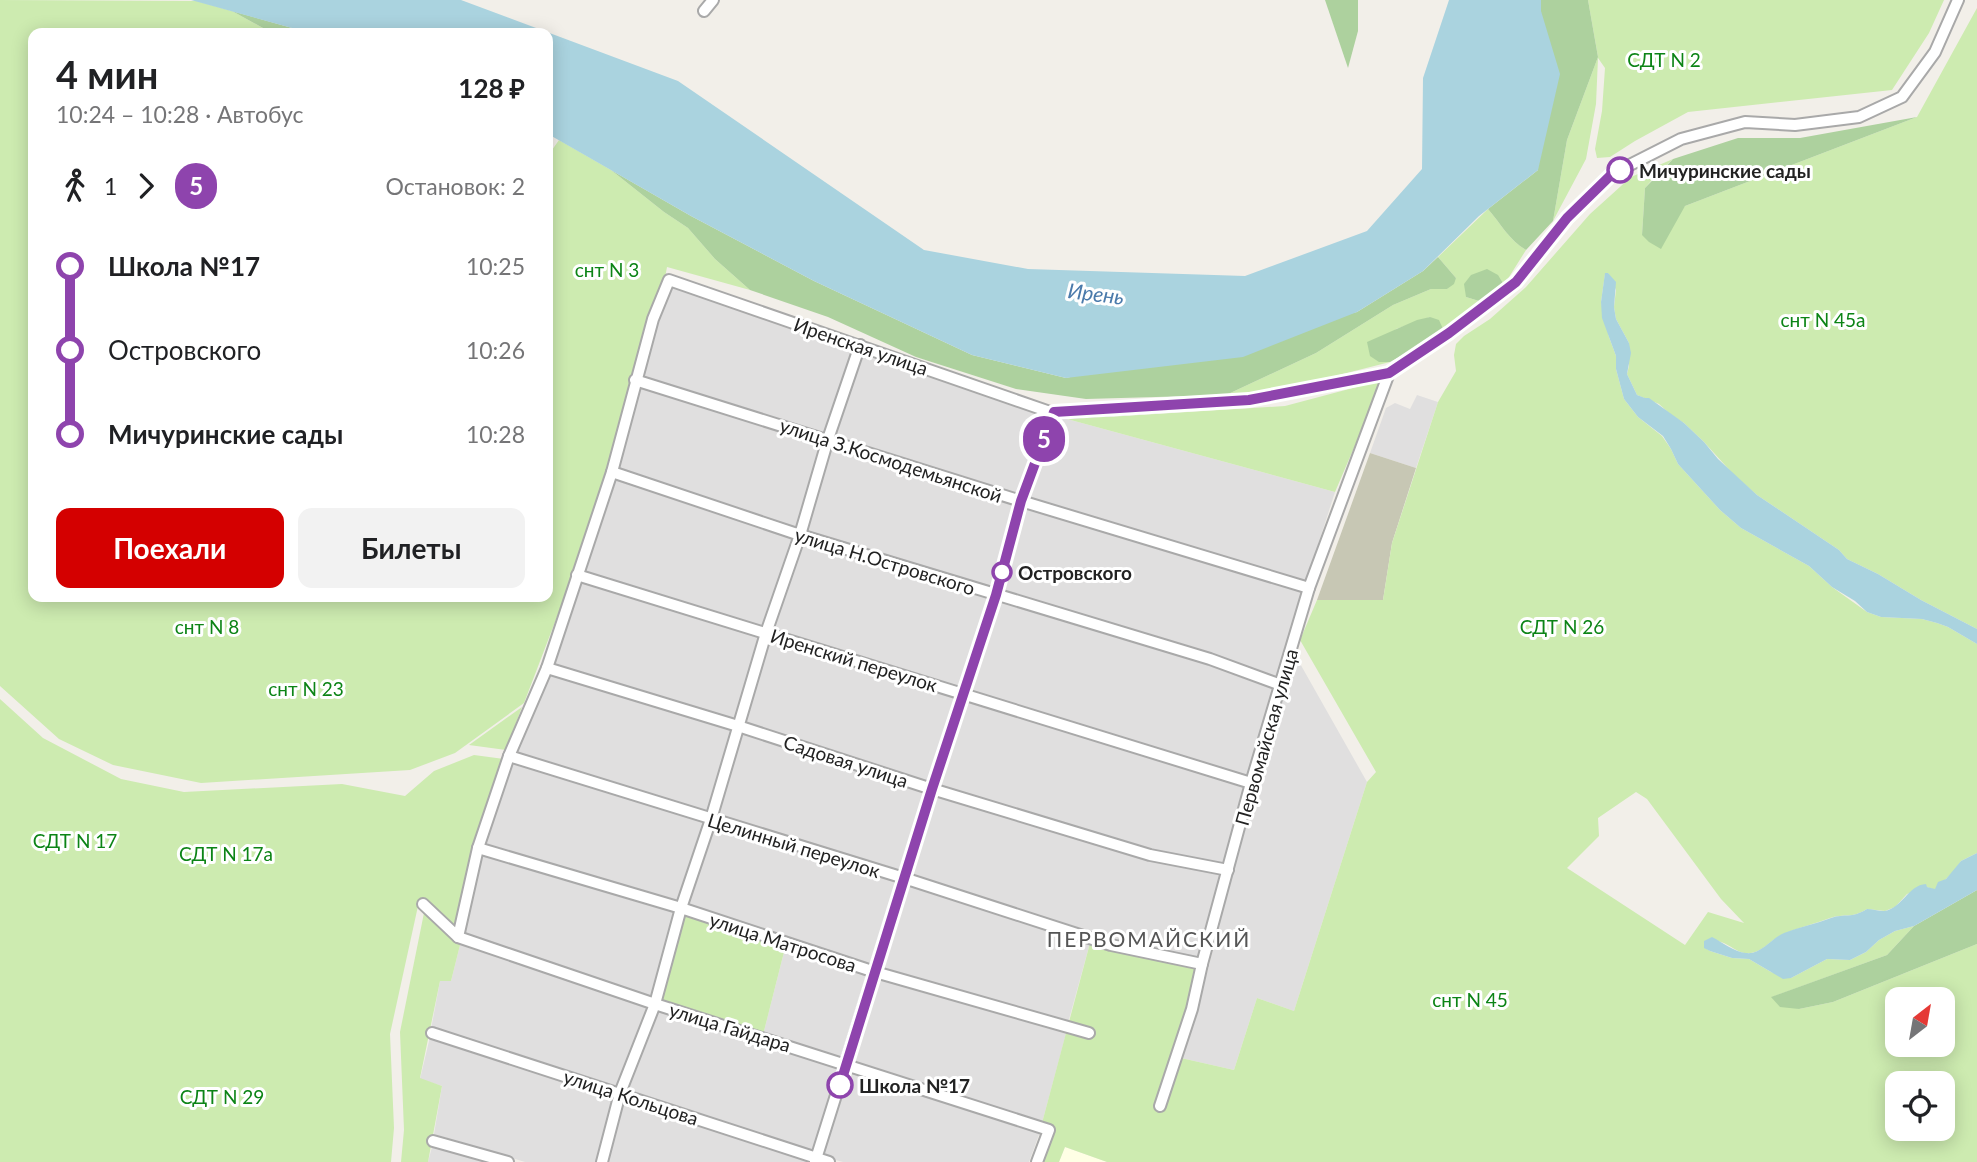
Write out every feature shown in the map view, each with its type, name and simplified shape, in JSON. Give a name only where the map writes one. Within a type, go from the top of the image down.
[{"type":"street","points":[[704,11],[713,0]]},
{"type":"street","points":[[816,1160],[962,694],[996,595],[1021,501],[1054,412],[1249,400],[1389,373],[1449,333],[1516,282],[1567,218],[1612,174],[1681,139],[1733,125],[1745,122],[1795,125],[1859,117],[1902,97],[1935,52],[1958,0]]},
{"type":"street","name":"Иренская улица","points":[[635,380],[653,319],[669,279],[1054,412]]},
{"type":"street","points":[[602,1162],[620,1093],[654,1004],[766,633],[800,536],[828,439],[860,345]]},
{"type":"street","name":"Первомайская улица","points":[[1160,1106],[1192,1009],[1251,783],[1309,588],[1389,373]]},
{"type":"street","points":[[458,937],[478,848],[509,757],[547,668],[611,472],[635,380]]},
{"type":"street","name":"улица З.Космодемьянской","points":[[635,380],[1309,588]]},
{"type":"street","name":"улица Н.Островского","points":[[611,472],[800,536],[1210,659],[1281,685]]},
{"type":"street","name":"Иренский переулок","points":[[577,575],[1251,783]]},
{"type":"street","name":"Садовая улица","points":[[547,668],[1150,855],[1228,870]]},
{"type":"street","name":"Целинный переулок","points":[[509,757],[904,878],[1111,945],[1202,964]]},
{"type":"street","name":"улица Матросова","points":[[478,848],[681,908],[876,972],[1089,1033]]},
{"type":"street","name":"улица Гайдара","points":[[423,904],[458,937],[654,1004],[1049,1130],[1037,1162]]},
{"type":"street","name":"улица Кольцова","points":[[432,1033],[816,1160],[829,1162]]},
{"type":"street","points":[[433,1141],[508,1162]]},
{"type":"shaded area","points":[[671,284],[855,348],[826,435],[638,377]]},
{"type":"shaded area","points":[[861,350],[1048,415],[1018,497],[832,437]]},
{"type":"shaded area","points":[[637,385],[824,442],[797,530],[618,468]]},
{"type":"shaded area","points":[[1417,395],[1438,402],[1416,468],[1370,453],[1386,408],[1395,403],[1410,409]]},
{"type":"shaded area","points":[[1056,416],[1335,492],[1306,582],[1026,498]]},
{"type":"shaded area","points":[[830,443],[1015,502],[991,591],[805,532]]},
{"type":"shaded area","points":[[1370,453],[1416,468],[1392,543],[1383,600],[1317,600]]},
{"type":"shaded area","points":[[615,477],[794,538],[764,628],[581,572]]},
{"type":"shaded area","points":[[1023,506],[1303,589],[1276,678],[1000,592]]},
{"type":"shaded area","points":[[802,540],[988,596],[959,689],[769,631]]},
{"type":"shaded area","points":[[579,578],[761,635],[736,722],[551,665]]},
{"type":"shaded area","points":[[998,600],[1209,663],[1275,686],[1247,779],[966,691]]},
{"type":"shaded area","points":[[767,636],[958,695],[929,783],[741,725]]},
{"type":"shaded area","points":[[1294,653],[1367,782],[1294,1011],[1257,998],[1234,1070],[1181,1058],[1207,973],[1255,786]]},
{"type":"shaded area","points":[[547,672],[735,727],[710,815],[513,754]]},
{"type":"shaded area","points":[[964,698],[1245,784],[1225,866],[1151,852],[936,786]]},
{"type":"shaded area","points":[[740,729],[928,790],[902,874],[716,818]]},
{"type":"shaded area","points":[[511,760],[707,821],[677,904],[483,845]]},
{"type":"shaded area","points":[[934,793],[1222,873],[1200,960],[1111,942],[907,876]]},
{"type":"shaded area","points":[[714,823],[900,880],[872,968],[684,907]]},
{"type":"shaded area","points":[[483,852],[676,909],[652,1000],[463,935]]},
{"type":"shaded area","points":[[906,882],[1090,943],[1068,1023],[879,970]]},
{"type":"shaded area","points":[[461,941],[652,1004],[618,1090],[431,1029],[440,981],[451,981]]},
{"type":"shaded area","points":[[785,948],[869,973],[843,1061],[763,1035]]},
{"type":"shaded area","points":[[878,977],[1067,1030],[1042,1123],[851,1062]]},
{"type":"shaded area","points":[[656,1007],[842,1065],[814,1153],[623,1092]]},
{"type":"shaded area","points":[[430,1037],[617,1095],[598,1162],[525,1162],[434,1134],[442,1086],[420,1079]]},
{"type":"shaded area","points":[[849,1067],[1040,1132],[1029,1162],[843,1162],[821,1156]]},
{"type":"shaded area","points":[[622,1096],[812,1162],[605,1162]]},
{"type":"shaded area","points":[[433,1143],[497,1162],[428,1162]]},
{"type":"shaded area","points":[[1065,1147],[1107,1162],[1059,1162]]},
{"type":"green space","points":[[0,0],[197,1],[232,11],[263,28],[28,28],[28,602],[553,602],[553,149],[559,140],[611,170],[688,228],[715,259],[750,290],[667,267],[608,472],[573,575],[524,703],[455,753],[410,770],[201,783],[113,765],[59,739],[0,686]]},
{"type":"green space","points":[[1325,0],[1358,0],[1358,31],[1348,68]]},
{"type":"green space","points":[[1541,0],[1588,0],[1598,57],[1567,140],[1553,221],[1526,250],[1510,237],[1488,209],[1538,170]]},
{"type":"green space","name":"СДТ N 2","points":[[1588,0],[1944,0],[1929,33],[1892,90],[1688,112],[1610,157],[1597,158],[1595,149],[1602,111],[1605,68],[1598,58],[1596,104],[1586,159],[1553,221],[1567,140],[1598,57]]},
{"type":"green space","points":[[1977,8],[1977,629],[1847,559],[1839,550],[1757,495],[1684,423],[1659,404],[1637,395],[1627,374],[1629,343],[1616,319],[1616,290],[1608,273],[1605,274],[1601,302],[1616,356],[1616,369],[1624,399],[1638,417],[1662,436],[1678,464],[1720,510],[1741,528],[1809,566],[1832,587],[1867,612],[1881,617],[1922,619],[1937,623],[1977,644],[1977,853],[1961,861],[1935,890],[1927,887],[1907,894],[1895,907],[1885,911],[1867,909],[1857,914],[1830,918],[1795,929],[1751,953],[1743,953],[1717,941],[1704,941],[1704,947],[1732,958],[1749,959],[1771,972],[1791,978],[1827,959],[1850,960],[1895,931],[1914,926],[1887,955],[1772,997],[1799,1009],[1833,1002],[1977,944],[1977,1162],[1107,1162],[1065,1147],[1059,1162],[1041,1162],[1054,1127],[1042,1123],[1090,943],[1199,965],[1181,1058],[1234,1070],[1257,998],[1294,1011],[1367,782],[1376,772],[1300,640],[1317,600],[1383,600],[1392,543],[1438,402],[1456,371],[1456,344],[1526,287],[1590,214],[1631,177],[1673,159],[1645,188],[1642,235],[1685,206],[1917,117]],"holes":[[[1636,792],[1647,799],[1721,899],[1744,923],[1708,912],[1685,945],[1567,868],[1599,836],[1598,818]]]},
{"type":"green space","points":[[232,11],[292,28],[263,28]]},
{"type":"green space","points":[[1917,117],[1685,206],[1661,249],[1642,235],[1645,188],[1673,159],[1738,138],[1800,138]]},
{"type":"green space","points":[[611,170],[814,281],[972,355],[1066,378],[1357,312],[1423,271],[1438,257],[1456,278],[1454,284],[1447,289],[1431,289],[1393,305],[1316,353],[1226,395],[1086,399],[1016,389],[916,357],[828,317],[750,290],[715,259],[688,228]]},
{"type":"green space","points":[[1488,209],[1510,237],[1526,250],[1504,285],[1466,297],[1479,301],[1455,325],[1441,333],[1430,317],[1396,329],[1379,362],[1390,362],[1240,397],[1226,395],[1316,353],[1393,305],[1431,289],[1447,289],[1456,278],[1438,257]]},
{"type":"green space","points":[[1487,269],[1498,275],[1504,285],[1479,301],[1466,297],[1464,284],[1471,275]]},
{"type":"green space","points":[[1430,317],[1439,320],[1443,329],[1441,334],[1390,362],[1379,362],[1370,356],[1367,342]]},
{"type":"green space","points":[[1383,380],[1335,492],[1056,416],[1107,417],[1285,406]]},
{"type":"green space","points":[[0,699],[43,738],[121,779],[184,792],[342,784],[405,796],[434,771],[474,755],[504,759],[474,848],[454,928],[421,900],[418,906],[390,1034],[394,1128],[391,1162],[0,1162]]},
{"type":"green space","points":[[522,707],[506,750],[469,745]]},
{"type":"green space","points":[[1977,890],[1977,944],[1833,1002],[1799,1009],[1780,1007],[1771,997],[1887,955],[1914,926]]},
{"type":"green space","points":[[425,908],[461,941],[451,981],[440,981],[420,1078],[442,1086],[428,1162],[401,1162],[404,1130],[400,1032]]},
{"type":"green space","points":[[683,912],[785,948],[763,1035],[659,1002]]},
{"type":"water","points":[[191,0],[461,0],[536,28],[292,28]]},
{"type":"water","name":"Ирень","points":[[1449,0],[1541,0],[1541,11],[1560,74],[1538,170],[1479,216],[1423,271],[1357,312],[1243,357],[1066,378],[972,355],[814,281],[691,216],[553,137],[553,34],[678,81],[924,250],[1028,269],[1245,276],[1367,231],[1422,169],[1423,78]]},
{"type":"water","points":[[1605,273],[1616,282],[1616,319],[1629,343],[1631,353],[1627,374],[1637,395],[1649,398],[1684,423],[1757,495],[1839,550],[1847,559],[1977,629],[1977,644],[1937,623],[1922,619],[1881,617],[1867,612],[1832,587],[1809,566],[1741,528],[1720,510],[1678,464],[1663,436],[1638,417],[1624,399],[1616,369],[1616,356],[1602,318]]},
{"type":"water","points":[[1977,853],[1977,890],[1914,926],[1895,931],[1850,960],[1827,959],[1791,978],[1783,979],[1749,959],[1732,958],[1704,948],[1704,941],[1712,937],[1737,951],[1751,953],[1779,935],[1796,929],[1836,917],[1857,914],[1867,909],[1890,909],[1920,885],[1926,884],[1927,887],[1935,889],[1938,882],[1946,879],[1961,861]]},
{"type":"bus line","name":"5","points":[[840,1085],[962,694],[996,595],[1021,501],[1054,412],[1249,400],[1389,373],[1449,333],[1516,282],[1567,218],[1612,174],[1620,170]]},
{"type":"place","name":"Мичуринские сады","points":[[1620,170]]},
{"type":"place","name":"Островского","points":[[1002,572]]},
{"type":"place","name":"Школа №17","points":[[840,1085]]},
{"type":"district","name":"ПЕРВОМАЙСКИЙ","points":[[1149,938]]},
{"type":"park label","name":"снт N 3","points":[[607,269]]},
{"type":"park label","name":"снт N 45а","points":[[1823,319]]},
{"type":"park label","name":"снт N 8","points":[[207,626]]},
{"type":"park label","name":"СДТ N 26","points":[[1562,626]]},
{"type":"park label","name":"снт N 23","points":[[306,688]]},
{"type":"park label","name":"СДТ N 17","points":[[75,840]]},
{"type":"park label","name":"СДТ N 17а","points":[[226,853]]},
{"type":"park label","name":"снт N 45","points":[[1470,999]]},
{"type":"park label","name":"СДТ N 29","points":[[222,1096]]}]
